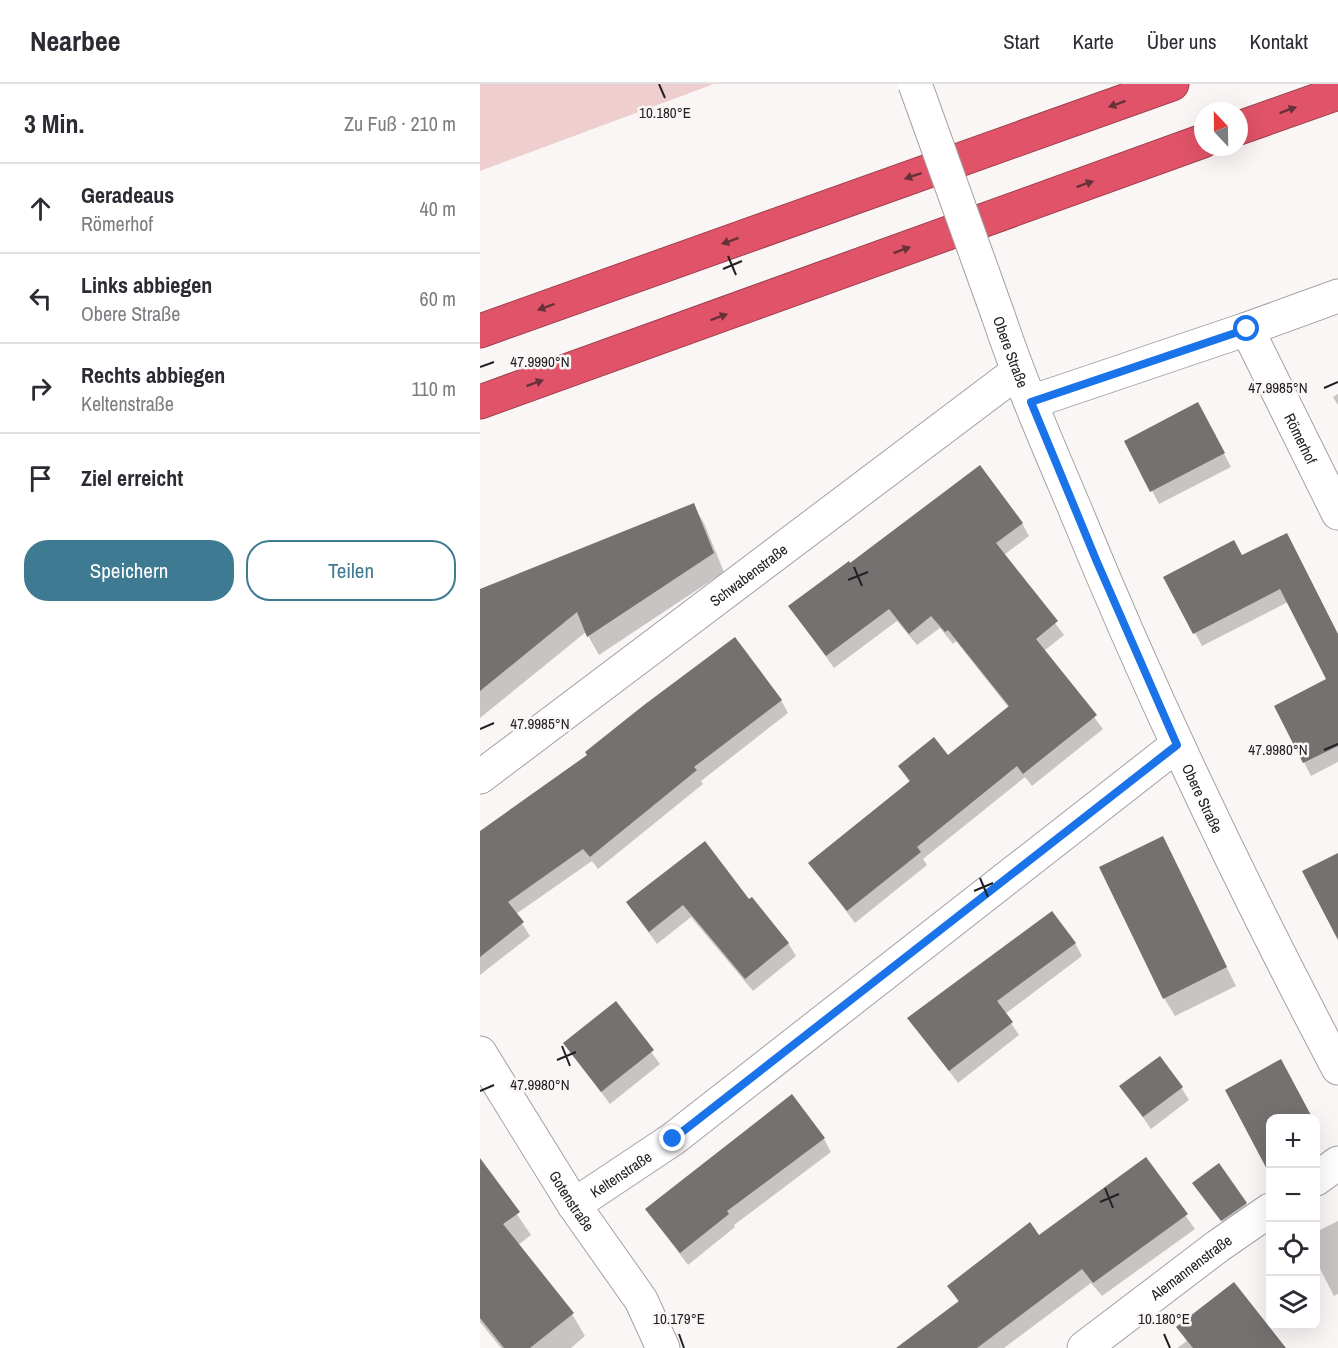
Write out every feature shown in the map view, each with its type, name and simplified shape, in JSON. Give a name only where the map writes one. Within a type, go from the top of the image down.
[{"type":"highway","points":[[480,331],[1172,84]]},
{"type":"highway","points":[[1248,125],[1338,93]]},
{"type":"highway","points":[[480,402],[1194,144]]},
{"type":"street","name":"Obere Straße","points":[[915,84],[1017,372],[1101,573],[1177,745],[1278,954],[1338,1068]]},
{"type":"street","points":[[1031,402],[1338,296]]},
{"type":"street","name":"Römerhof","points":[[1247,329],[1338,513]]},
{"type":"street","name":"Schwabenstraße","points":[[480,777],[1017,372]]},
{"type":"street","name":"Keltenstraße","points":[[574,1204],[673,1139],[1177,745]]},
{"type":"street","name":"Gotenstraße","points":[[480,1053],[574,1204],[641,1300],[663,1348]]},
{"type":"street","points":[[1320,1176],[1338,1163]]},
{"type":"street","name":"Alemannenstraße","points":[[1084,1348],[1218,1246],[1266,1213]]},
{"type":"shaded area","points":[[480,84],[714,84],[480,171]]},
{"type":"building","points":[[1198,402],[1225,453],[1150,492],[1124,441]]},
{"type":"building","points":[[980,465],[1023,523],[996,543],[1058,621],[1036,639],[1097,715],[1023,774],[1017,766],[917,847],[921,852],[847,911],[808,863],[910,781],[898,766],[934,737],[948,755],[1009,706],[948,630],[945,632],[931,616],[909,634],[889,609],[826,656],[788,606],[849,561],[850,563]]},
{"type":"building","points":[[694,503],[714,553],[587,637],[577,612],[480,691],[480,589]]},
{"type":"building","points":[[1287,533],[1338,634],[1338,746],[1303,763],[1274,706],[1326,679],[1280,589],[1193,634],[1163,577],[1234,540],[1242,555]]},
{"type":"building","points":[[735,637],[782,700],[694,767],[697,770],[590,857],[583,849],[508,902],[524,922],[480,957],[480,831],[587,755],[585,752]]},
{"type":"building","points":[[1163,836],[1227,967],[1163,999],[1099,867]]},
{"type":"building","points":[[705,841],[749,899],[752,897],[789,943],[745,979],[683,905],[649,932],[626,902]]},
{"type":"building","points":[[1338,853],[1338,940],[1302,871]]},
{"type":"building","points":[[1052,911],[1076,943],[997,1001],[1013,1022],[949,1071],[907,1018]]},
{"type":"building","points":[[616,1001],[654,1050],[601,1092],[563,1043]]},
{"type":"building","points":[[1160,1056],[1183,1087],[1143,1117],[1119,1086]]},
{"type":"building","points":[[1281,1059],[1310,1114],[1266,1114],[1266,1167],[1225,1090]]},
{"type":"building","points":[[792,1094],[825,1138],[727,1211],[729,1214],[680,1253],[645,1209]]},
{"type":"building","points":[[1146,1157],[1188,1214],[1093,1283],[1082,1269],[977,1348],[896,1348],[959,1301],[947,1286],[1030,1222],[1039,1235]]},
{"type":"building","points":[[480,1158],[520,1212],[503,1224],[574,1313],[530,1348],[504,1348],[480,1318]]},
{"type":"building","points":[[1219,1163],[1247,1203],[1221,1221],[1192,1183]]},
{"type":"building","points":[[1234,1282],[1266,1323],[1266,1330],[1272,1330],[1286,1348],[1193,1348],[1176,1327]]},
{"type":"route","points":[[673,1139],[1177,745],[1097,562],[1031,402],[1247,329]]}]
